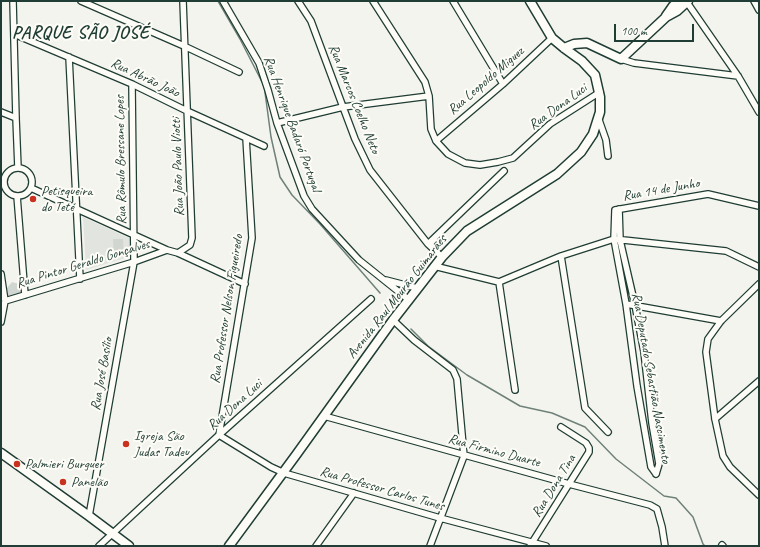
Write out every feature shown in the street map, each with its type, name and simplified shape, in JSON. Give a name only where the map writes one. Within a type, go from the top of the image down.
[{"type":"street","points":[[13,1],[18,168]]},
{"type":"street","points":[[81,1],[239,72]]},
{"type":"street","name":"Rua João Paulo Viotti","points":[[178,253],[190,245],[192,238],[183,1]]},
{"type":"street","name":"Rua Henrique Badaró Portugal","points":[[223,1],[258,63],[298,182],[312,209],[359,260],[409,300]]},
{"type":"street","name":"Rua Marcos Coelho Neto","points":[[298,1],[311,21],[356,140],[370,170],[428,244],[442,257]]},
{"type":"street","points":[[373,1],[424,82],[429,96],[431,129],[436,141]]},
{"type":"street","points":[[453,1],[503,84]]},
{"type":"street","name":"Avenida Raul Mourão Guimarães","points":[[229,546],[434,266],[467,230],[557,174],[581,152],[593,134],[599,120],[600,112],[600,92],[595,75],[589,68],[552,38],[530,1]]},
{"type":"street","points":[[666,17],[678,1]]},
{"type":"street","points":[[621,59],[666,17],[677,11],[687,1],[738,76],[759,112]]},
{"type":"street","points":[[754,1],[759,8]]},
{"type":"street","name":"Rua Abrão João","points":[[14,34],[132,84],[264,146]]},
{"type":"street","name":"Rua Leopoldo Miguez","points":[[436,141],[503,84],[552,38]]},
{"type":"street","points":[[564,48],[574,44],[587,43],[621,59],[634,63],[738,76]]},
{"type":"street","points":[[69,57],[80,279]]},
{"type":"street","name":"Rua Rômulo Bressane Lopes","points":[[132,84],[135,235]]},
{"type":"street","name":"Rua Dona Luci","points":[[436,141],[448,154],[465,163],[480,165],[513,158],[550,124],[600,92]]},
{"type":"street","points":[[277,123],[343,107],[429,96]]},
{"type":"street","points":[[1,112],[16,118]]},
{"type":"street","points":[[599,120],[606,140],[608,156]]},
{"type":"street","name":"Rua Professor Nelson Figueiredo","points":[[219,435],[252,238],[246,138]]},
{"type":"street","points":[[18,168],[27,171],[30,174],[33,183],[28,192],[23,196],[12,195],[5,187],[3,175],[18,168]]},
{"type":"street","points":[[428,244],[504,171]]},
{"type":"street","points":[[31,188],[244,284]]},
{"type":"street","name":"Rua 14 de Junho","points":[[617,210],[708,194],[759,206]]},
{"type":"street","points":[[17,196],[25,295]]},
{"type":"street","name":"Rua Deputado Sebastião Nascimento","points":[[617,210],[620,240],[644,352],[652,423],[659,464],[656,474],[651,467],[632,354],[626,304],[614,239],[617,210]]},
{"type":"street","name":"Rua José Basílio","points":[[89,516],[134,262],[135,235]]},
{"type":"street","points":[[434,266],[499,282],[561,256],[614,239],[726,251],[759,267]]},
{"type":"street","name":"Rua Pintor Geraldo Gonçalves","points":[[5,301],[80,279],[167,250]]},
{"type":"street","points":[[561,256],[585,408],[608,432]]},
{"type":"street","points":[[1,274],[5,301],[1,322]]},
{"type":"street","name":"Rua Henrique Badaró Portugal","points":[[384,280],[417,288]]},
{"type":"street","points":[[499,282],[516,390]]},
{"type":"street","points":[[759,284],[721,321],[708,339],[706,352],[715,418],[723,456],[730,467],[759,495]]},
{"type":"street","name":"Rua Dona Luci","points":[[99,546],[219,435],[371,299]]},
{"type":"street","points":[[626,304],[721,321]]},
{"type":"street","points":[[393,320],[414,340],[453,370],[457,379],[464,456],[430,546]]},
{"type":"street","points":[[715,418],[759,382]]},
{"type":"street","name":"Rua Firmino Duarte","points":[[324,416],[464,456],[650,505],[657,509],[666,546]]},
{"type":"street","name":"Rua Dona Tina","points":[[532,544],[589,452],[589,448],[586,444],[561,427]]},
{"type":"street","name":"Rua Professor Carlos Tunes","points":[[219,435],[271,467],[284,472],[532,544],[546,546]]},
{"type":"street","points":[[1,453],[129,546]]},
{"type":"street","points":[[316,546],[354,493]]},
{"type":"shaded area","points":[[83,217],[129,238],[131,240],[131,254],[129,257],[86,270]]},
{"type":"shaded area","points":[[113,239],[123,239],[124,256],[114,257]]},
{"type":"shaded area","points":[[12,282],[19,284],[22,292],[20,295],[10,297],[8,295],[7,288]]},
{"type":"waterway","points":[[218,1],[262,82]]},
{"type":"waterway","points":[[264,85],[271,137],[280,177],[292,195],[320,224],[380,293]]},
{"type":"waterway","points":[[411,329],[428,346],[467,375],[520,406],[552,413],[585,427],[616,459],[664,496],[676,498],[693,517],[705,546]]},
{"type":"place","name":"Petisqueira do Teté","points":[[33,199]]},
{"type":"place","name":"Igreja São Judas Tadeu","points":[[126,444]]},
{"type":"place","name":"Palmieri Burguer","points":[[17,464]]},
{"type":"place","name":"Panelão","points":[[63,482]]},
{"type":"district","name":"PARQUE SÃO JOSÉ","points":[[81,33]]}]
